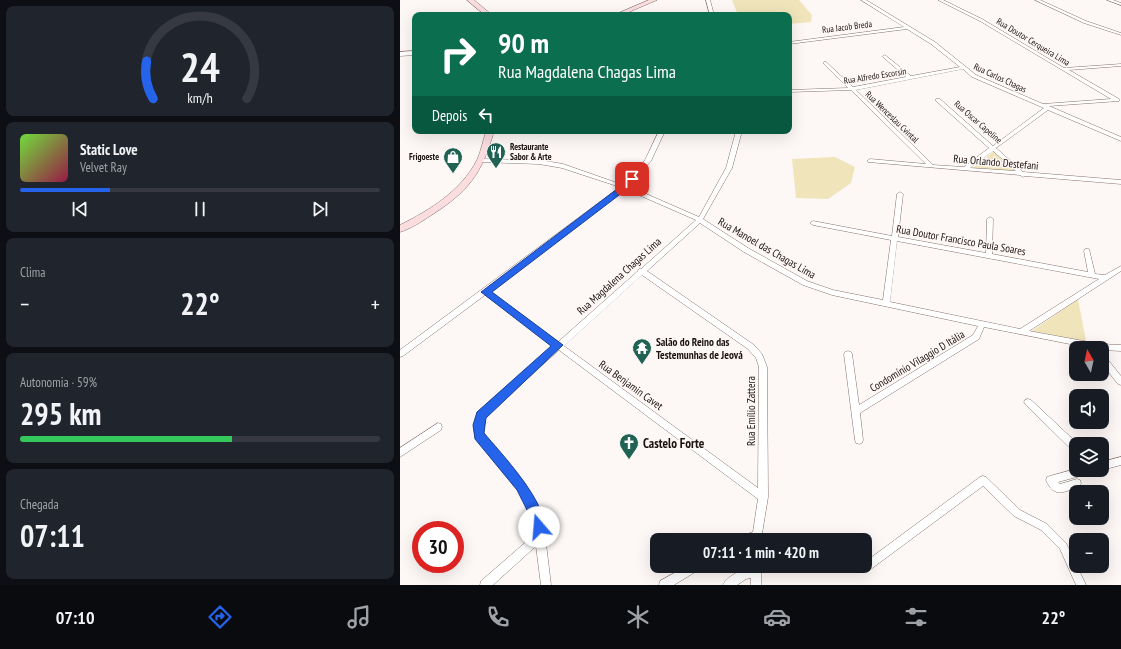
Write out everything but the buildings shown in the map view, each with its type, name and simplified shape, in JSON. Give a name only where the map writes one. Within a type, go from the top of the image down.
[{"type":"main road","points":[[470,0],[485,12]]},
{"type":"main road","points":[[624,12],[654,0]]},
{"type":"main road","points":[[400,229],[452,197],[472,176],[481,160],[489,134]]},
{"type":"street","points":[[708,0],[711,12]]},
{"type":"street","name":"Rua Carlos Chagas","points":[[863,0],[906,28],[933,42],[962,68],[987,83],[1121,139]]},
{"type":"street","name":"Rua Doutor Cerqueira Lima","points":[[940,0],[981,20],[1063,69],[1119,100]]},
{"type":"street","points":[[1037,0],[1085,22],[1121,34]]},
{"type":"street","points":[[1109,0],[1121,4]]},
{"type":"street","name":"Rua Jacob Breda","points":[[792,43],[906,28]]},
{"type":"street","points":[[400,54],[412,53]]},
{"type":"street","points":[[885,56],[910,78]]},
{"type":"street","name":"Rua Wenceslau Cvintal","points":[[826,63],[931,166]]},
{"type":"street","points":[[1063,69],[1121,64]]},
{"type":"street","name":"Rua Alfredo Escorsin","points":[[792,91],[852,89],[962,68]]},
{"type":"street","name":"Rua Oscar Capeline","points":[[938,100],[1023,175]]},
{"type":"street","points":[[965,170],[1044,107],[1119,100]]},
{"type":"street","points":[[400,354],[486,292],[624,188],[648,161],[661,134]]},
{"type":"street","name":"Rua Magdalena Chagas Lima","points":[[540,536],[538,519],[522,486],[479,435],[481,415],[700,220],[729,168],[737,134]]},
{"type":"street","name":"Rua Manoel das Chagas Lima","points":[[481,160],[539,162],[582,172],[700,220],[746,250],[805,283],[832,292],[1020,332],[1100,347],[1121,348]]},
{"type":"street","name":"Rua Orlando Destefani","points":[[870,160],[965,170],[1121,182]]},
{"type":"street","points":[[886,304],[900,194]]},
{"type":"street","points":[[989,255],[990,219]]},
{"type":"street","name":"Rua Doutor Francisco Paula Soares","points":[[813,223],[1092,274],[1106,278]]},
{"type":"street","points":[[1087,252],[1092,274]]},
{"type":"street","points":[[1020,332],[1121,268]]},
{"type":"street","name":"Rua Emílio Zattera","points":[[641,271],[751,347],[759,356],[763,367],[763,497],[757,533]]},
{"type":"street","name":"Rua Benjamin Cavet","points":[[486,292],[763,497]]},
{"type":"street","name":"Condomínio Vilaggio D Itália","points":[[856,411],[976,337],[982,324]]},
{"type":"street","name":"Condomínio Vilaggio D Itália","points":[[848,354],[859,440]]},
{"type":"street","points":[[1109,367],[1121,382]]},
{"type":"street","points":[[1028,402],[1069,441]]},
{"type":"street","points":[[400,453],[438,427]]},
{"type":"street","points":[[1109,465],[1120,463]]},
{"type":"street","points":[[1069,475],[1050,480],[1058,489],[1077,483]]},
{"type":"street","points":[[872,563],[983,480],[1018,513],[1044,526],[1063,546],[1081,585]]},
{"type":"street","points":[[485,585],[540,536]]},
{"type":"street","points":[[540,536],[546,585]]},
{"type":"street","points":[[664,585],[684,573]]},
{"type":"street","points":[[728,585],[746,573]]},
{"type":"street","points":[[756,573],[756,585]]},
{"type":"shaded area","points":[[732,0],[799,0],[812,15],[811,22],[792,24],[792,12],[737,12]]},
{"type":"shaded area","points":[[994,151],[1016,172],[973,168]]},
{"type":"shaded area","points":[[835,157],[855,167],[851,183],[828,199],[796,198],[792,159]]},
{"type":"shaded area","points":[[1078,299],[1086,341],[1032,331]]},
{"type":"place","name":"Restaurante Sabor & Arte","points":[[496,169]]},
{"type":"place","name":"Frigoeste","points":[[453,174]]},
{"type":"place","name":"Salão do Reino das Testemunhas de Jeová","points":[[642,365]]},
{"type":"place","name":"Castelo Forte","points":[[629,460]]},
{"type":"route","points":[[539,527],[538,519],[522,486],[479,435],[479,425],[481,415],[558,345],[486,292],[624,188],[632,179]]}]
